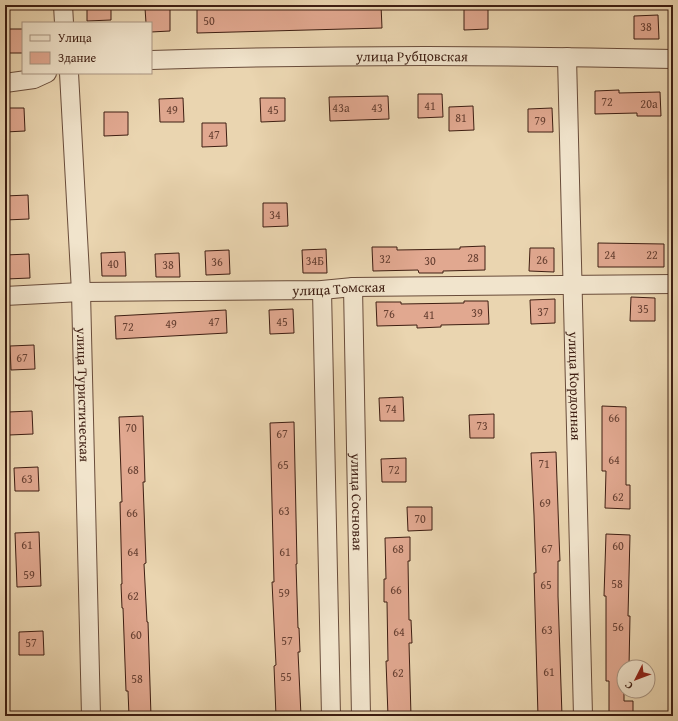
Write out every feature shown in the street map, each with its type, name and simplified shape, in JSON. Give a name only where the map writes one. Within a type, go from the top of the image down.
[{"type":"street","points":[[63,5],[64,22]]},
{"type":"street","name":"улица Рубцовская","points":[[152,60],[254,57],[567,57],[673,59]]},
{"type":"street","name":"улица Кордонная","points":[[567,57],[583,716]]},
{"type":"street","points":[[5,83],[34,79],[45,74]]},
{"type":"street","name":"улица Туристическая","points":[[69,74],[81,292],[91,716]]},
{"type":"street","name":"улица Томская","points":[[5,296],[81,292],[322,290],[353,287],[673,284]]},
{"type":"street","name":"улица Сосновая","points":[[353,287],[361,716]]},
{"type":"street","points":[[322,290],[331,716]]},
{"type":"building","points":[[87,5],[111,5],[111,20],[87,21]]},
{"type":"building","points":[[381,5],[382,28],[197,33],[197,9]]},
{"type":"building","points":[[464,6],[488,6],[488,29],[464,30]]},
{"type":"building","points":[[145,8],[170,8],[170,31],[152,32],[152,22],[146,22]]},
{"type":"building","points":[[658,15],[659,39],[634,39],[634,16]]},
{"type":"building","points":[[5,29],[22,29],[22,53],[5,53]]},
{"type":"building","points":[[619,90],[619,93],[660,92],[661,116],[637,116],[637,113],[595,114],[595,91]]},
{"type":"building","points":[[418,94],[442,94],[443,117],[418,118]]},
{"type":"building","points":[[388,96],[389,119],[330,121],[329,97]]},
{"type":"building","points":[[183,98],[184,122],[160,122],[159,99]]},
{"type":"building","points":[[260,98],[285,98],[285,121],[261,122]]},
{"type":"building","points":[[473,106],[474,130],[449,131],[449,107]]},
{"type":"building","points":[[5,108],[24,108],[25,131],[5,132]]},
{"type":"building","points":[[552,108],[553,132],[528,132],[528,109]]},
{"type":"building","points":[[104,112],[128,112],[128,135],[104,136]]},
{"type":"building","points":[[202,123],[226,123],[227,146],[202,147]]},
{"type":"building","points":[[28,195],[29,219],[5,220],[5,196]]},
{"type":"building","points":[[263,203],[287,203],[288,226],[263,227]]},
{"type":"building","points":[[598,243],[664,244],[664,267],[598,267]]},
{"type":"building","points":[[485,246],[485,270],[443,271],[443,273],[419,273],[418,270],[373,271],[372,247],[397,247],[397,250],[460,249],[460,247]]},
{"type":"building","points":[[530,248],[554,248],[554,272],[529,271]]},
{"type":"building","points":[[326,249],[327,273],[303,273],[302,250]]},
{"type":"building","points":[[229,250],[230,274],[206,275],[205,251]]},
{"type":"building","points":[[125,252],[126,276],[102,276],[101,253]]},
{"type":"building","points":[[179,253],[180,277],[156,277],[155,254]]},
{"type":"building","points":[[29,254],[30,278],[6,279],[5,255]]},
{"type":"building","points":[[631,297],[655,298],[655,321],[630,321]]},
{"type":"building","points":[[555,299],[555,323],[531,324],[530,300]]},
{"type":"building","points":[[464,301],[488,301],[489,324],[441,325],[441,327],[417,328],[417,325],[377,326],[376,302],[401,302],[401,304],[464,303]]},
{"type":"building","points":[[293,309],[294,333],[270,334],[269,310]]},
{"type":"building","points":[[226,310],[227,333],[116,339],[115,316]]},
{"type":"building","points":[[34,345],[35,369],[11,370],[10,346]]},
{"type":"building","points":[[403,397],[404,421],[380,421],[379,398]]},
{"type":"building","points":[[602,406],[626,407],[626,485],[630,485],[630,509],[605,508],[606,471],[602,471]]},
{"type":"building","points":[[32,411],[33,434],[9,435],[8,412]]},
{"type":"building","points":[[494,414],[494,438],[470,438],[469,415]]},
{"type":"building","points":[[143,416],[145,482],[143,482],[146,563],[144,564],[148,622],[151,716],[129,716],[128,691],[126,691],[121,584],[120,502],[122,502],[119,417]]},
{"type":"building","points":[[294,422],[296,564],[300,652],[298,652],[301,716],[276,716],[274,666],[276,665],[272,582],[274,582],[270,423]]},
{"type":"building","points":[[556,452],[560,561],[558,561],[558,596],[562,716],[538,716],[534,573],[536,573],[531,453]]},
{"type":"building","points":[[406,458],[406,482],[382,482],[381,459]]},
{"type":"building","points":[[38,467],[39,491],[15,491],[14,468]]},
{"type":"building","points":[[407,507],[432,507],[432,530],[408,531]]},
{"type":"building","points":[[39,532],[41,586],[17,587],[15,533]]},
{"type":"building","points":[[606,534],[630,535],[628,616],[630,616],[629,659],[616,659],[616,699],[633,701],[633,716],[609,716],[609,681],[606,681],[606,596],[604,596]]},
{"type":"building","points":[[410,537],[410,561],[408,561],[409,620],[411,620],[412,643],[409,643],[411,716],[388,716],[386,661],[388,661],[387,602],[384,602],[384,579],[386,579],[385,538]]},
{"type":"building","points":[[43,631],[44,655],[19,655],[19,632]]}]
